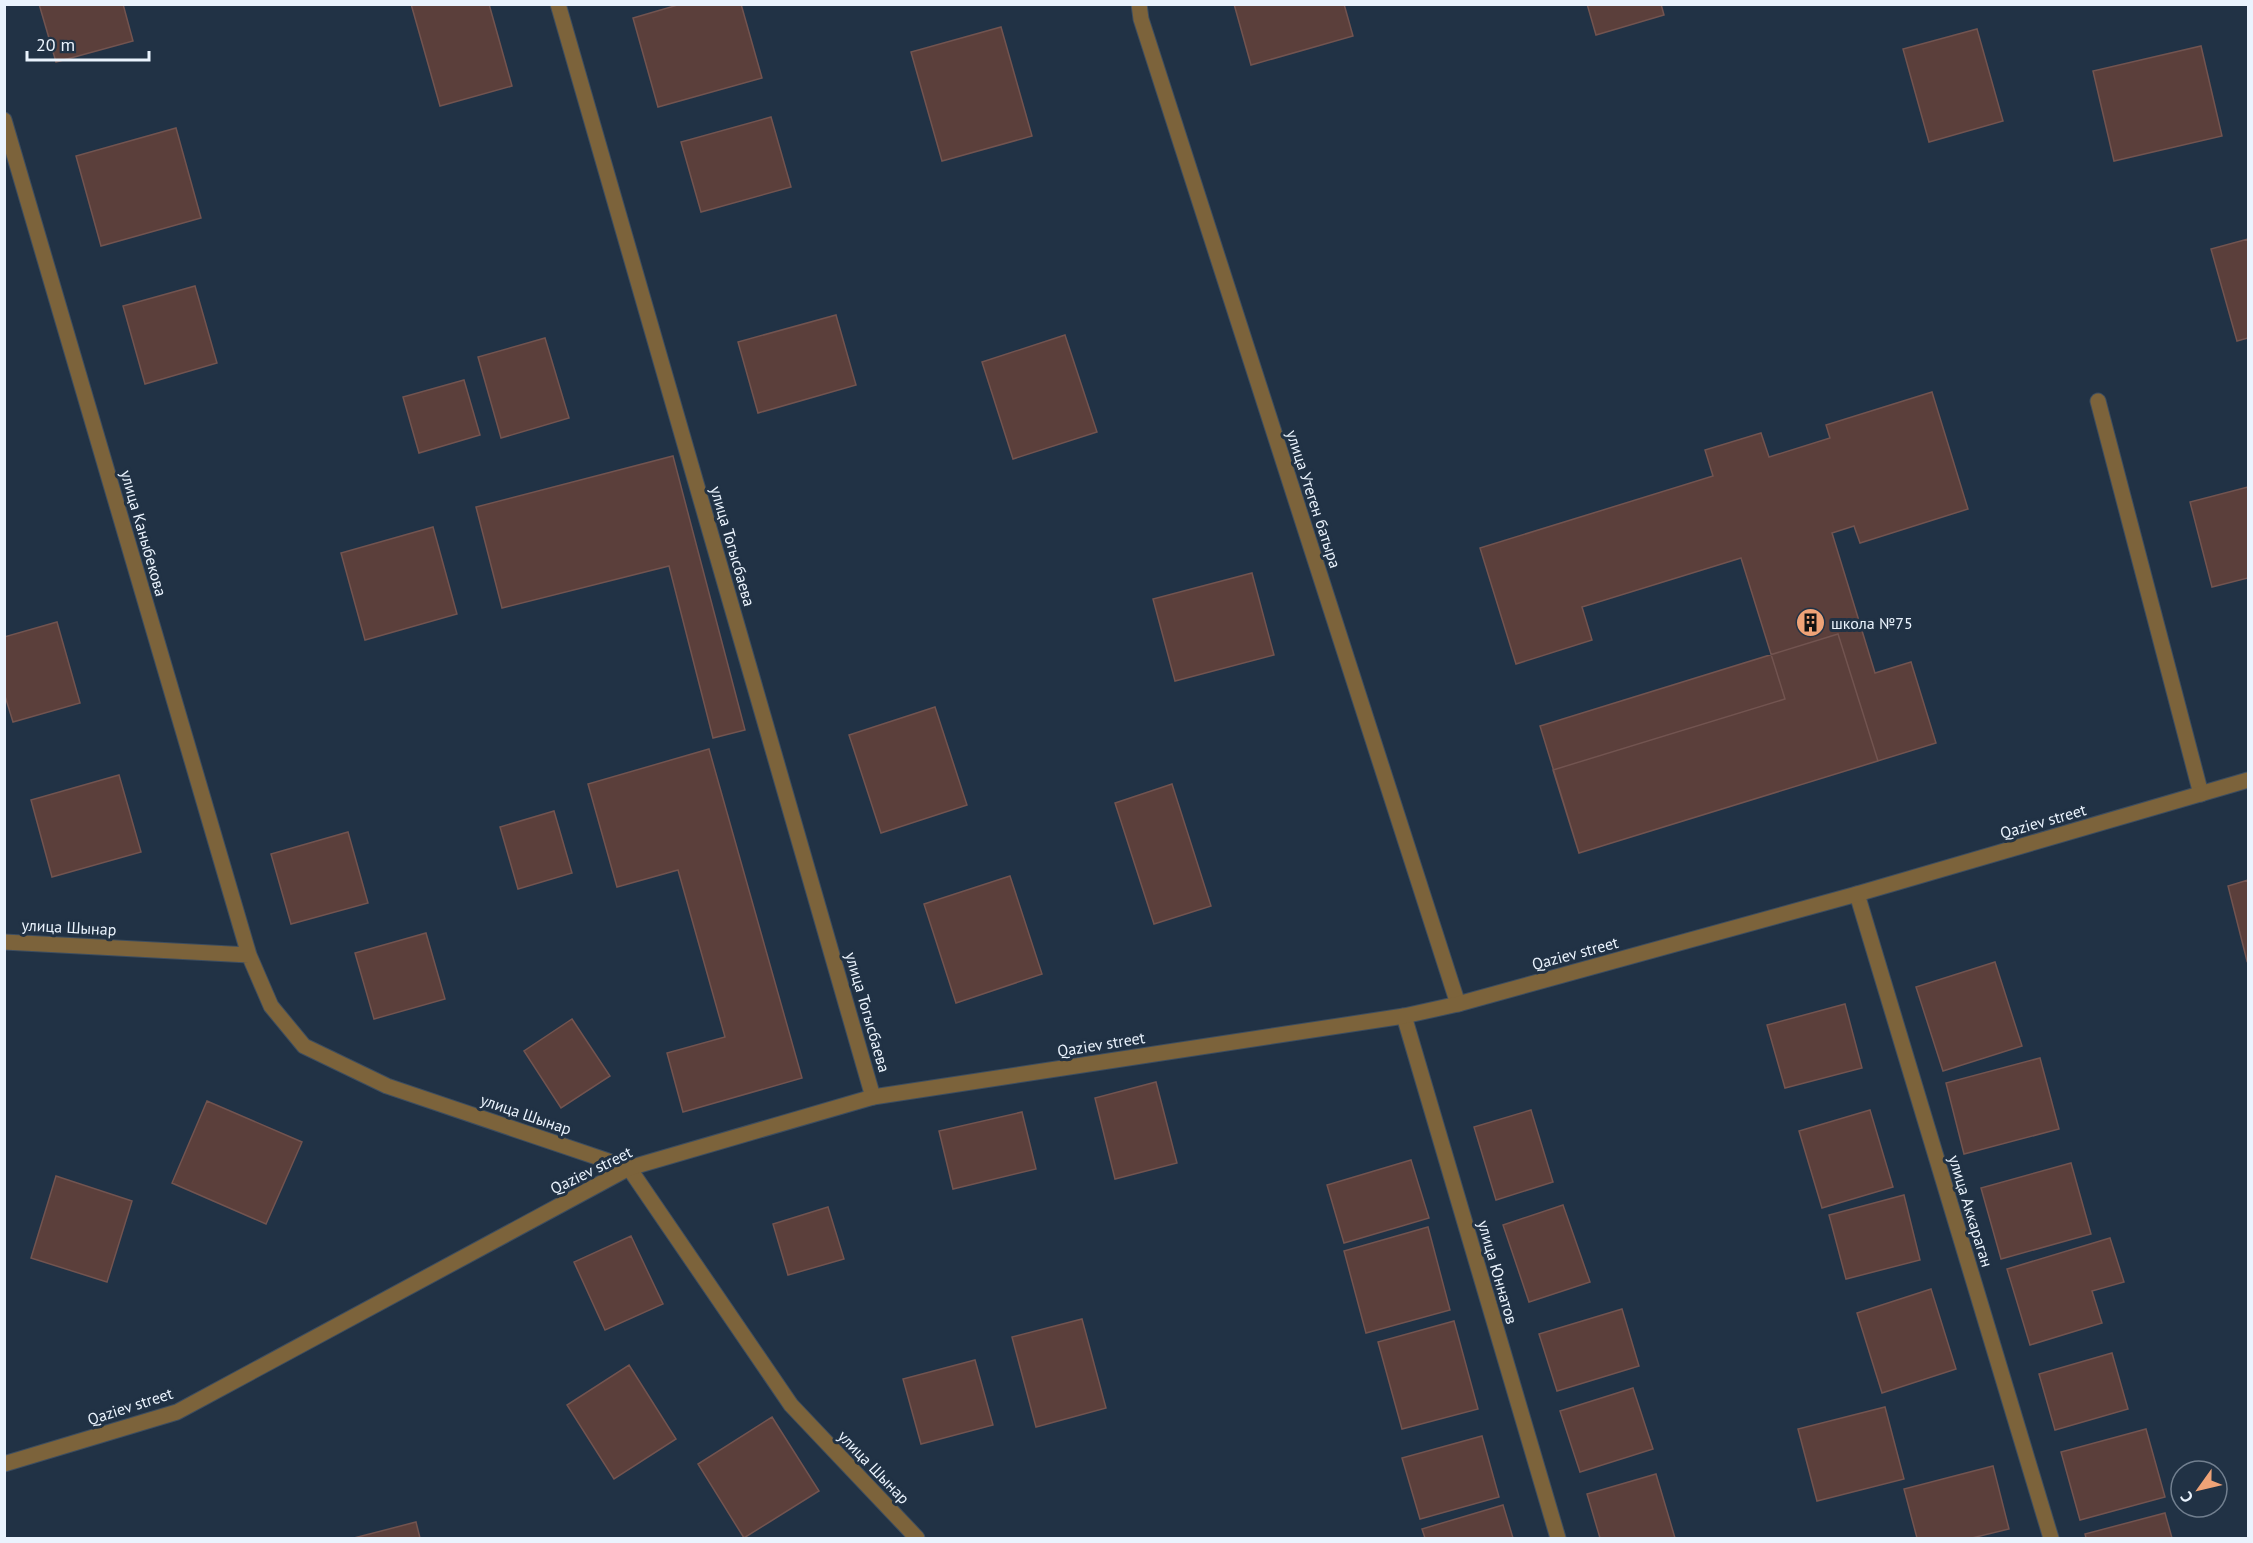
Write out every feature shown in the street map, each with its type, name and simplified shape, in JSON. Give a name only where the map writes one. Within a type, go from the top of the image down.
[{"type":"street","name":"улица Тогысбаева","points":[[558,4],[873,1096]]},
{"type":"street","name":"улица Утеген батыра","points":[[1139,4],[1145,31],[1458,1004]]},
{"type":"street","name":"улица Каныбекова","points":[[4,120],[249,955]]},
{"type":"street","points":[[2098,401],[2201,794]]},
{"type":"street","name":"Qaziev street","points":[[4,1464],[177,1412],[629,1168],[873,1096],[1404,1016],[1458,1004],[1857,894],[2248,780]]},
{"type":"street","name":"улица Аккараган","points":[[1857,894],[2051,1539]]},
{"type":"street","name":"улица Шынар","points":[[4,942],[249,955],[271,1006],[304,1046],[387,1086],[629,1168],[791,1405],[917,1539]]},
{"type":"street","name":"улица Юннатов","points":[[1404,1016],[1558,1539]]},
{"type":"building","points":[[39,4],[123,4],[133,41],[56,62]]},
{"type":"building","points":[[411,4],[489,4],[512,86],[440,106]]},
{"type":"building","points":[[681,4],[741,4],[762,78],[658,107],[633,18]]},
{"type":"building","points":[[1234,4],[1344,4],[1353,36],[1251,65]]},
{"type":"building","points":[[1587,4],[1661,4],[1664,15],[1596,35]]},
{"type":"building","points":[[1001,27],[1032,136],[942,161],[911,52]]},
{"type":"building","points":[[1977,29],[2003,121],[1929,142],[1903,49]]},
{"type":"building","points":[[2201,46],[2222,136],[2114,161],[2093,71]]},
{"type":"building","points":[[771,117],[791,187],[701,212],[681,142]]},
{"type":"building","points":[[176,128],[201,218],[101,246],[76,156]]},
{"type":"building","points":[[2248,239],[2248,338],[2237,341],[2211,249]]},
{"type":"building","points":[[195,286],[217,363],[145,384],[123,306]]},
{"type":"building","points":[[836,315],[856,385],[758,413],[738,342]]},
{"type":"building","points":[[1065,335],[1097,432],[1013,459],[982,362]]},
{"type":"building","points":[[545,338],[569,418],[501,438],[478,357]]},
{"type":"building","points":[[464,380],[480,435],[419,453],[403,397]]},
{"type":"building","name":"школа №75","points":[[1932,392],[1968,509],[1860,543],[1854,526],[1832,533],[1875,673],[1911,662],[1936,743],[1579,853],[1553,770],[1785,699],[1741,558],[1582,607],[1592,640],[1516,664],[1480,548],[1713,476],[1705,450],[1761,433],[1769,457],[1830,438],[1826,425]]},
{"type":"building","points":[[673,456],[745,730],[713,738],[669,566],[502,608],[476,507]]},
{"type":"building","points":[[2248,487],[2248,578],[2212,587],[2190,502]]},
{"type":"building","points":[[433,527],[457,614],[365,640],[341,553]]},
{"type":"building","points":[[1252,573],[1274,655],[1175,681],[1153,599]]},
{"type":"building","points":[[57,622],[80,703],[13,722],[4,693],[4,637]]},
{"type":"building","points":[[1838,634],[1878,761],[1579,853],[1540,726]]},
{"type":"building","points":[[935,707],[967,805],[881,833],[849,735]]},
{"type":"building","points":[[709,749],[802,1078],[683,1112],[667,1053],[725,1037],[678,870],[617,887],[588,784]]},
{"type":"building","points":[[119,775],[141,852],[52,877],[31,800]]},
{"type":"building","points":[[1172,784],[1211,906],[1154,924],[1115,803]]},
{"type":"building","points":[[554,811],[572,873],[518,889],[500,827]]},
{"type":"building","points":[[348,832],[368,903],[291,924],[271,854]]},
{"type":"building","points":[[1010,876],[1042,974],[956,1003],[924,904]]},
{"type":"building","points":[[2248,880],[2248,960],[2247,961],[2228,886]]},
{"type":"building","points":[[426,933],[445,999],[374,1019],[355,953]]},
{"type":"building","points":[[1995,962],[2022,1046],[1943,1071],[1916,987]]},
{"type":"building","points":[[1845,1004],[1862,1068],[1785,1088],[1767,1025]]},
{"type":"building","points":[[572,1019],[610,1076],[561,1108],[524,1051]]},
{"type":"building","points":[[2040,1058],[2059,1129],[1964,1154],[1946,1083]]},
{"type":"building","points":[[1156,1082],[1177,1163],[1115,1179],[1095,1098]]},
{"type":"building","points":[[207,1101],[302,1142],[266,1224],[172,1183]]},
{"type":"building","points":[[1531,1110],[1553,1182],[1496,1200],[1474,1127]]},
{"type":"building","points":[[1870,1110],[1893,1187],[1822,1208],[1799,1131]]},
{"type":"building","points":[[1022,1112],[1036,1169],[953,1189],[939,1131]]},
{"type":"building","points":[[1411,1160],[1429,1218],[1344,1243],[1327,1185]]},
{"type":"building","points":[[2071,1163],[2091,1234],[2001,1259],[1981,1188]]},
{"type":"building","points":[[56,1176],[132,1201],[107,1282],[31,1258]]},
{"type":"building","points":[[1904,1195],[1920,1260],[1846,1279],[1829,1215]]},
{"type":"building","points":[[1563,1205],[1590,1282],[1529,1302],[1503,1225]]},
{"type":"building","points":[[828,1207],[844,1259],[788,1275],[773,1224]]},
{"type":"building","points":[[1428,1227],[1450,1310],[1366,1333],[1344,1251]]},
{"type":"building","points":[[631,1236],[663,1304],[605,1330],[574,1262]]},
{"type":"building","points":[[2110,1238],[2124,1282],[2092,1291],[2102,1323],[2030,1345],[2007,1269]]},
{"type":"building","points":[[1931,1289],[1956,1369],[1882,1393],[1857,1313]]},
{"type":"building","points":[[1622,1309],[1639,1366],[1557,1391],[1539,1334]]},
{"type":"building","points":[[1082,1319],[1106,1408],[1036,1427],[1012,1337]]},
{"type":"building","points":[[1454,1321],[1478,1409],[1402,1429],[1378,1342]]},
{"type":"building","points":[[2112,1353],[2128,1409],[2055,1430],[2039,1374]]},
{"type":"building","points":[[975,1360],[993,1425],[921,1444],[903,1379]]},
{"type":"building","points":[[629,1365],[676,1439],[614,1479],[567,1405]]},
{"type":"building","points":[[1633,1388],[1653,1449],[1580,1472],[1560,1411]]},
{"type":"building","points":[[1885,1407],[1904,1479],[1817,1501],[1798,1429]]},
{"type":"building","points":[[772,1417],[819,1491],[744,1538],[698,1464]]},
{"type":"building","points":[[2146,1429],[2165,1497],[2080,1520],[2061,1452]]},
{"type":"building","points":[[1482,1436],[1499,1497],[1420,1519],[1402,1458]]},
{"type":"building","points":[[1993,1466],[2009,1529],[1972,1538],[1917,1538],[1904,1489]]},
{"type":"building","points":[[1656,1474],[1675,1538],[1600,1538],[1587,1494]]},
{"type":"building","points":[[1503,1505],[1513,1538],[1425,1538],[1422,1529]]},
{"type":"building","points":[[2165,1513],[2172,1538],[2086,1538],[2085,1534]]},
{"type":"building","points":[[416,1522],[420,1538],[354,1538]]},
{"type":"place","name":"школа №75","points":[[1810,623]]}]
